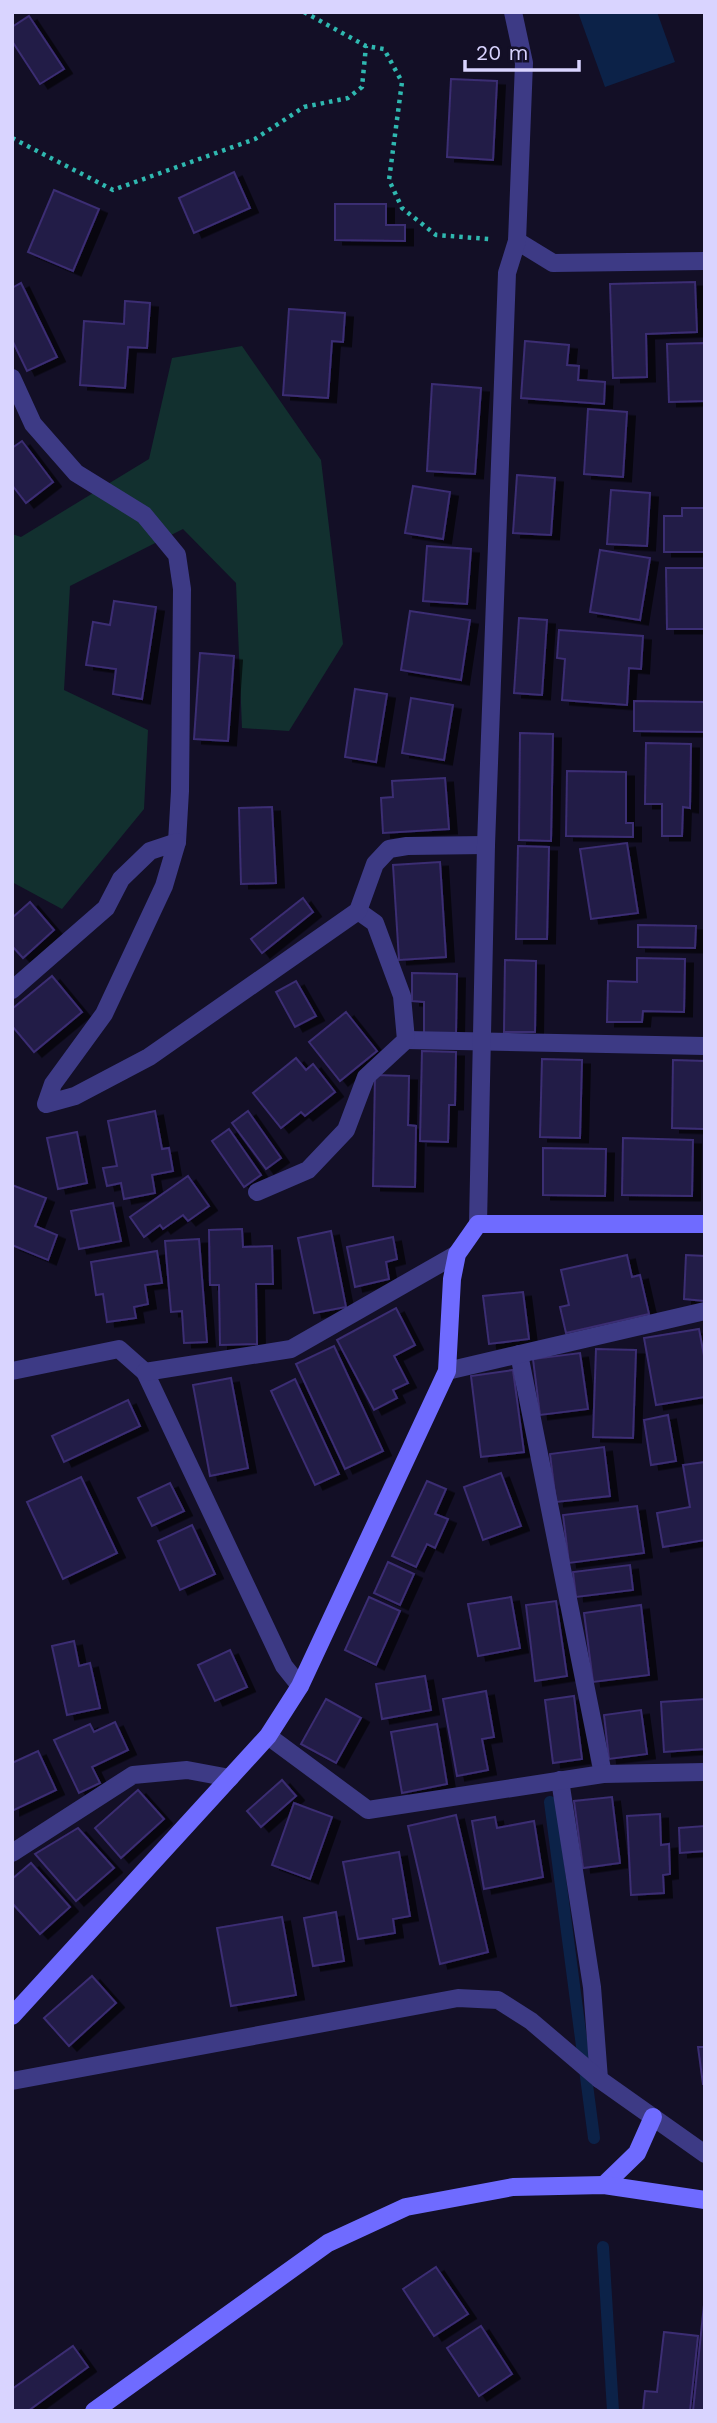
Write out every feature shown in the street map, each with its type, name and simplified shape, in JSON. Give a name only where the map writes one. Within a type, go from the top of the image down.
[{"type":"street","points":[[12,2016],[268,1736],[300,1686],[447,1371],[452,1279],[457,1254],[478,1224],[486,845],[507,273],[517,241],[524,62],[513,12]]},
{"type":"street","points":[[517,241],[553,263],[705,261]]},
{"type":"street","points":[[12,377],[33,424],[76,473],[144,515],[177,555],[182,589],[177,842],[164,886],[104,1014],[53,1084],[46,1104],[75,1096],[149,1057],[358,911],[375,864],[388,849],[407,846],[486,845]]},
{"type":"street","points":[[12,990],[106,908],[121,879],[150,851],[177,842]]},
{"type":"street","points":[[358,911],[375,923],[401,996],[405,1040]]},
{"type":"street","points":[[257,1192],[308,1170],[346,1130],[366,1077],[405,1040],[705,1046]]},
{"type":"street","points":[[478,1224],[705,1224]]},
{"type":"street","points":[[145,1372],[292,1349],[457,1254]]},
{"type":"street","points":[[447,1371],[705,1311]]},
{"type":"street","points":[[12,1371],[119,1349],[145,1372],[284,1666],[300,1686]]},
{"type":"street","points":[[519,1354],[603,1774]]},
{"type":"street","points":[[268,1736],[368,1810],[603,1774],[705,1772]]},
{"type":"street","points":[[12,1853],[133,1775],[187,1770],[230,1777]]},
{"type":"street","points":[[560,1780],[592,1987],[599,2079]]},
{"type":"street","points":[[12,2081],[458,1998],[498,2000],[531,2021],[599,2079],[705,2154]]},
{"type":"street","points":[[604,2185],[637,2153],[653,2117]]},
{"type":"street","points":[[94,2411],[328,2243],[406,2207],[513,2187],[604,2185],[705,2200]]},
{"type":"path","points":[[304,12],[366,46],[384,50],[402,82],[389,180],[402,208],[436,235],[517,241]]},
{"type":"path","points":[[12,138],[113,190],[255,139],[304,107],[348,98],[362,87],[366,46]]},
{"type":"green space","points":[[242,346],[321,460],[343,644],[289,731],[242,728],[236,583],[183,529],[70,586],[64,690],[148,730],[144,809],[62,909],[12,882],[12,534],[21,537],[149,459],[172,358]]},
{"type":"water","points":[[578,12],[657,12],[675,62],[605,87]]},
{"type":"building","points":[[29,16],[64,69],[40,84],[12,41],[12,27]]},
{"type":"building","points":[[451,79],[497,81],[493,160],[447,157]]},
{"type":"building","points":[[234,172],[250,208],[194,233],[179,198]]},
{"type":"building","points":[[54,190],[99,209],[73,271],[28,252]]},
{"type":"building","points":[[335,204],[386,204],[386,225],[405,225],[405,241],[335,240]]},
{"type":"building","points":[[695,282],[697,332],[646,334],[647,377],[613,378],[610,284]]},
{"type":"building","points":[[21,283],[57,357],[27,371],[12,340],[12,288]]},
{"type":"building","points":[[125,301],[150,303],[147,348],[128,347],[125,388],[80,385],[84,321],[124,324]]},
{"type":"building","points":[[289,309],[345,313],[343,342],[332,341],[328,398],[283,395]]},
{"type":"building","points":[[525,341],[569,345],[567,365],[579,366],[578,380],[605,382],[604,404],[521,398]]},
{"type":"building","points":[[705,343],[705,401],[669,402],[667,344]]},
{"type":"building","points":[[432,384],[481,388],[475,474],[427,471]]},
{"type":"building","points":[[588,409],[627,412],[623,477],[584,474]]},
{"type":"building","points":[[22,441],[53,482],[26,503],[12,485],[12,448]]},
{"type":"building","points":[[517,475],[555,478],[551,535],[513,533]]},
{"type":"building","points":[[413,486],[450,492],[443,539],[405,533]]},
{"type":"building","points":[[611,490],[650,493],[647,546],[607,544]]},
{"type":"building","points":[[682,508],[705,508],[705,552],[664,552],[664,516],[682,516]]},
{"type":"building","points":[[427,546],[471,549],[467,604],[423,601]]},
{"type":"building","points":[[600,550],[650,558],[640,620],[590,612]]},
{"type":"building","points":[[666,568],[705,568],[705,629],[667,629]]},
{"type":"building","points":[[114,601],[156,607],[142,699],[113,694],[116,669],[86,665],[93,622],[110,625]]},
{"type":"building","points":[[410,611],[470,620],[461,680],[401,670]]},
{"type":"building","points":[[519,618],[547,620],[542,695],[514,693]]},
{"type":"building","points":[[559,630],[643,636],[641,669],[629,668],[627,705],[562,700],[565,659],[557,658]]},
{"type":"building","points":[[200,653],[234,656],[228,741],[194,739]]},
{"type":"building","points":[[355,689],[387,694],[376,762],[345,757]]},
{"type":"building","points":[[411,698],[453,705],[444,760],[402,753]]},
{"type":"building","points":[[634,701],[705,702],[705,732],[634,731]]},
{"type":"building","points":[[520,733],[553,734],[551,841],[519,840]]},
{"type":"building","points":[[646,743],[691,744],[690,808],[683,807],[682,836],[662,836],[662,804],[645,804]]},
{"type":"building","points":[[567,771],[626,772],[626,823],[633,823],[633,837],[566,836]]},
{"type":"building","points":[[445,778],[449,829],[383,833],[381,798],[393,797],[392,781]]},
{"type":"building","points":[[272,807],[276,883],[241,884],[239,808]]},
{"type":"building","points":[[627,843],[638,913],[591,919],[580,849]]},
{"type":"building","points":[[518,846],[549,847],[547,939],[516,939]]},
{"type":"building","points":[[440,862],[446,957],[399,960],[393,865]]},
{"type":"building","points":[[303,898],[313,912],[262,953],[251,939]]},
{"type":"building","points":[[30,902],[54,930],[23,958],[12,946],[12,918]]},
{"type":"building","points":[[638,925],[696,926],[695,948],[638,947]]},
{"type":"building","points":[[637,958],[685,959],[684,1012],[643,1011],[642,1022],[607,1022],[608,981],[637,982]]},
{"type":"building","points":[[505,960],[536,961],[535,1032],[504,1032]]},
{"type":"building","points":[[412,973],[457,974],[456,1033],[424,1033],[424,1002],[412,1001]]},
{"type":"building","points":[[52,976],[82,1012],[34,1052],[12,1026],[12,1009]]},
{"type":"building","points":[[296,981],[316,1016],[295,1027],[276,992]]},
{"type":"building","points":[[346,1012],[377,1051],[340,1081],[309,1042]]},
{"type":"building","points":[[422,1051],[456,1052],[455,1105],[449,1105],[448,1142],[420,1141]]},
{"type":"building","points":[[296,1058],[306,1070],[313,1064],[335,1092],[305,1116],[301,1112],[281,1128],[253,1093]]},
{"type":"building","points":[[542,1059],[582,1060],[580,1138],[540,1137]]},
{"type":"building","points":[[673,1060],[705,1061],[705,1129],[672,1128]]},
{"type":"building","points":[[375,1075],[409,1076],[408,1125],[416,1126],[415,1187],[373,1186]]},
{"type":"building","points":[[155,1111],[162,1149],[169,1148],[173,1171],[152,1175],[155,1193],[124,1199],[121,1183],[107,1186],[103,1168],[117,1166],[108,1121]]},
{"type":"building","points":[[248,1111],[281,1158],[266,1169],[232,1123]]},
{"type":"building","points":[[229,1129],[261,1175],[244,1187],[212,1141]]},
{"type":"building","points":[[77,1132],[87,1183],[58,1189],[47,1138]]},
{"type":"building","points":[[623,1138],[693,1140],[692,1196],[622,1195]]},
{"type":"building","points":[[543,1148],[606,1149],[605,1196],[543,1195]]},
{"type":"building","points":[[188,1176],[209,1206],[188,1221],[183,1215],[163,1229],[160,1225],[144,1237],[130,1217]]},
{"type":"building","points":[[12,1185],[46,1198],[35,1226],[57,1235],[48,1260],[12,1245]]},
{"type":"building","points":[[113,1203],[121,1241],[79,1249],[71,1211]]},
{"type":"building","points":[[242,1229],[243,1247],[272,1246],[273,1284],[256,1284],[257,1344],[220,1345],[219,1285],[210,1285],[209,1230]]},
{"type":"building","points":[[331,1231],[346,1307],[314,1313],[298,1238]]},
{"type":"building","points":[[393,1237],[397,1259],[386,1262],[389,1279],[355,1287],[347,1247]]},
{"type":"building","points":[[199,1239],[207,1342],[184,1343],[182,1311],[171,1312],[165,1241]]},
{"type":"building","points":[[157,1251],[162,1283],[145,1285],[148,1304],[134,1307],[136,1318],[107,1322],[103,1294],[96,1295],[91,1262]]},
{"type":"building","points":[[627,1255],[632,1277],[640,1275],[649,1314],[566,1333],[560,1307],[569,1305],[561,1270]]},
{"type":"building","points":[[686,1255],[705,1256],[705,1301],[684,1299]]},
{"type":"building","points":[[523,1292],[529,1339],[489,1344],[483,1296]]},
{"type":"building","points":[[396,1308],[415,1345],[394,1356],[408,1383],[393,1390],[397,1398],[374,1410],[337,1340]]},
{"type":"building","points":[[699,1329],[705,1361],[705,1397],[656,1405],[644,1338]]},
{"type":"building","points":[[334,1346],[383,1451],[345,1469],[296,1364]]},
{"type":"building","points":[[596,1349],[636,1350],[633,1438],[593,1437]]},
{"type":"building","points":[[580,1353],[588,1409],[540,1415],[533,1359]]},
{"type":"building","points":[[513,1370],[524,1452],[481,1457],[471,1376]]},
{"type":"building","points":[[231,1378],[248,1468],[210,1476],[193,1385]]},
{"type":"building","points":[[295,1379],[339,1474],[315,1485],[271,1391]]},
{"type":"building","points":[[128,1400],[140,1426],[64,1462],[52,1436]]},
{"type":"building","points":[[668,1415],[676,1461],[651,1465],[644,1420]]},
{"type":"building","points":[[604,1447],[610,1496],[556,1502],[550,1454]]},
{"type":"building","points":[[705,1462],[705,1540],[663,1547],[657,1513],[690,1507],[683,1465]]},
{"type":"building","points":[[501,1473],[521,1526],[483,1540],[464,1487]]},
{"type":"building","points":[[81,1477],[117,1553],[63,1579],[27,1502]]},
{"type":"building","points":[[427,1481],[446,1489],[435,1514],[448,1519],[435,1548],[427,1544],[416,1567],[392,1556]]},
{"type":"building","points":[[170,1483],[184,1511],[152,1526],[138,1498]]},
{"type":"building","points":[[637,1506],[644,1553],[569,1563],[563,1515]]},
{"type":"building","points":[[192,1525],[215,1574],[180,1590],[158,1541]]},
{"type":"building","points":[[388,1562],[414,1574],[400,1605],[374,1593]]},
{"type":"building","points":[[630,1565],[633,1590],[576,1597],[573,1572]]},
{"type":"building","points":[[369,1597],[400,1611],[376,1665],[345,1650]]},
{"type":"building","points":[[511,1597],[520,1648],[478,1656],[468,1604]]},
{"type":"building","points":[[556,1601],[567,1676],[535,1681],[526,1605]]},
{"type":"building","points":[[641,1605],[649,1675],[593,1682],[584,1613]]},
{"type":"building","points":[[74,1641],[79,1666],[90,1663],[100,1708],[67,1715],[52,1646]]},
{"type":"building","points":[[230,1650],[247,1687],[215,1701],[198,1665]]},
{"type":"building","points":[[425,1676],[431,1710],[382,1719],[376,1684]]},
{"type":"building","points":[[486,1691],[494,1737],[482,1739],[488,1770],[457,1776],[443,1699]]},
{"type":"building","points":[[574,1696],[582,1759],[553,1763],[545,1700]]},
{"type":"building","points":[[326,1699],[361,1718],[336,1763],[301,1744]]},
{"type":"building","points":[[705,1699],[705,1749],[664,1752],[661,1702]]},
{"type":"building","points":[[641,1710],[647,1754],[609,1759],[604,1715]]},
{"type":"building","points":[[115,1722],[128,1750],[92,1767],[100,1783],[79,1793],[54,1740],[90,1724],[94,1732]]},
{"type":"building","points":[[437,1724],[447,1784],[402,1793],[391,1732]]},
{"type":"building","points":[[38,1751],[56,1790],[12,1811],[12,1763]]},
{"type":"building","points":[[282,1780],[296,1796],[261,1827],[247,1811]]},
{"type":"building","points":[[138,1790],[164,1819],[121,1858],[95,1828]]},
{"type":"building","points":[[612,1797],[620,1863],[583,1868],[574,1801]]},
{"type":"building","points":[[294,1803],[332,1817],[310,1879],[272,1865]]},
{"type":"building","points":[[660,1814],[661,1845],[669,1844],[670,1874],[663,1875],[664,1893],[631,1895],[627,1816]]},
{"type":"building","points":[[456,1815],[488,1952],[440,1964],[408,1826]]},
{"type":"building","points":[[495,1817],[497,1828],[534,1821],[543,1877],[484,1889],[472,1821]]},
{"type":"building","points":[[705,1826],[705,1851],[680,1853],[679,1828]]},
{"type":"building","points":[[78,1828],[114,1868],[76,1901],[35,1854]]},
{"type":"building","points":[[399,1852],[410,1916],[393,1919],[395,1933],[358,1939],[343,1862]]},
{"type":"building","points":[[31,1863],[70,1907],[40,1934],[12,1903],[12,1879]]},
{"type":"building","points":[[336,1912],[344,1961],[313,1966],[304,1918]]},
{"type":"building","points":[[282,1917],[296,1995],[231,2006],[217,1928]]},
{"type":"building","points":[[92,1976],[116,2003],[69,2046],[44,2018]]},
{"type":"building","points":[[698,2047],[705,2047],[705,2084],[703,2084]]},
{"type":"building","points":[[436,2267],[468,2314],[434,2336],[403,2289]]},
{"type":"building","points":[[705,2295],[705,2411],[693,2411]]},
{"type":"building","points":[[481,2326],[512,2374],[479,2396],[447,2348]]},
{"type":"building","points":[[664,2332],[698,2336],[690,2411],[643,2411],[645,2391],[657,2392]]},
{"type":"building","points":[[73,2346],[88,2367],[28,2411],[12,2411],[12,2389]]},
{"type":"waterway","points":[[550,1802],[594,2138]]},
{"type":"waterway","points":[[603,2247],[613,2411]]}]
